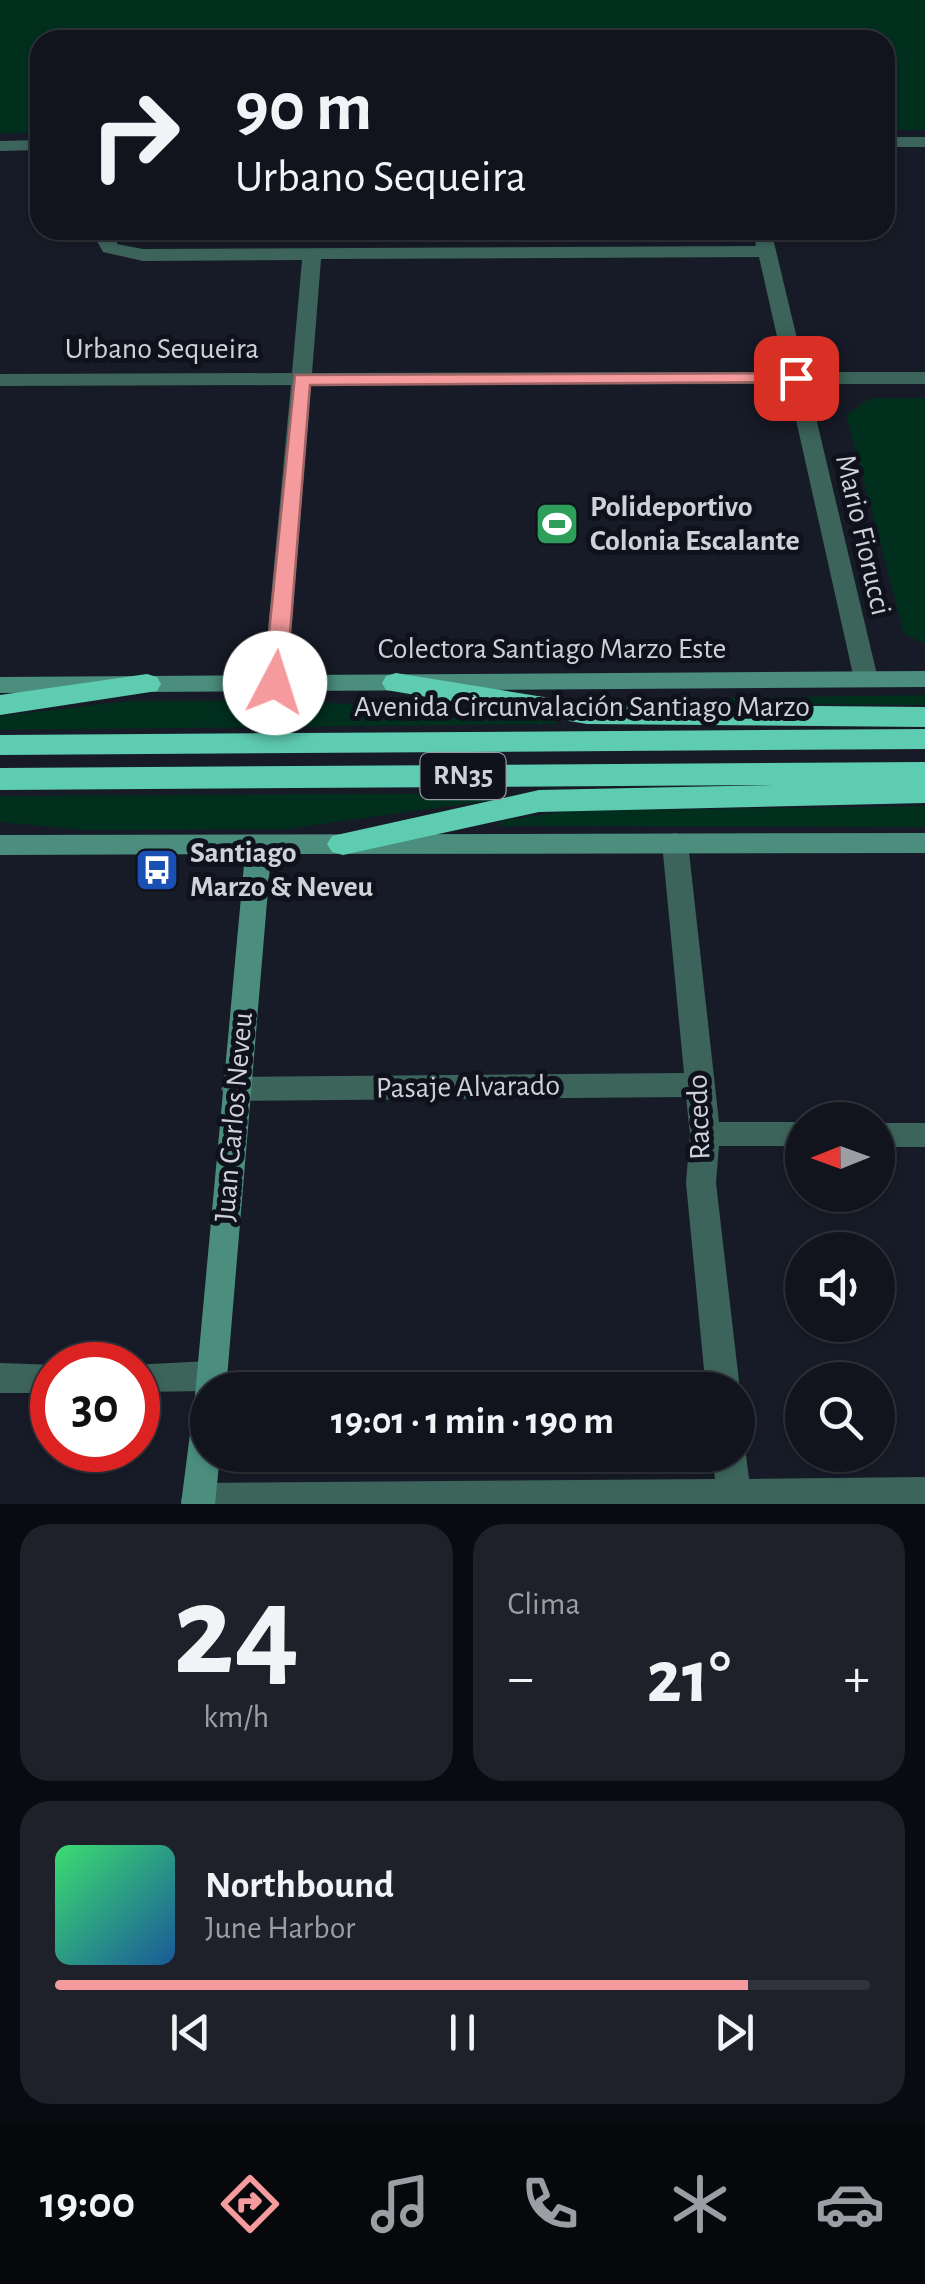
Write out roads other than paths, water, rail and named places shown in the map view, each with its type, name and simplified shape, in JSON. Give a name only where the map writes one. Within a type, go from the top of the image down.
[{"type":"highway","points":[[396,682],[587,714],[925,717]]},
{"type":"highway","points":[[0,705],[147,684]]},
{"type":"highway","name":"Avenida Circunvalación Santiago Marzo","points":[[0,745],[925,740]]},
{"type":"highway","name":"RN35","points":[[0,779],[925,772]]},
{"type":"highway","points":[[343,844],[539,801],[925,792]]},
{"type":"main road","name":"Colectora Santiago Marzo Este","points":[[0,685],[925,679]]},
{"type":"main road","points":[[0,844],[925,843]]},
{"type":"main road","name":"Juan Carlos Neveu","points":[[211,1372],[259,844]]},
{"type":"main road","name":"Juan Carlos Neveu","points":[[198,1502],[201,1472]]},
{"type":"street","points":[[895,142],[925,142]]},
{"type":"street","points":[[0,146],[30,146]]},
{"type":"street","points":[[107,240],[107,245],[129,254],[312,254],[764,240]]},
{"type":"street","name":"Mario Fiorucci","points":[[764,240],[866,679]]},
{"type":"street","points":[[275,683],[312,254]]},
{"type":"street","name":"Urbano Sequeira","points":[[0,380],[925,378]]},
{"type":"street","name":"Racedo","points":[[675,843],[705,1134],[701,1182],[721,1372]]},
{"type":"street","name":"Pasaje Alvarado","points":[[236,1089],[700,1084]]},
{"type":"street","points":[[705,1134],[785,1134]]},
{"type":"street","points":[[895,1134],[925,1135]]},
{"type":"street","points":[[0,1378],[30,1378]]},
{"type":"street","points":[[160,1381],[190,1387]]},
{"type":"street","points":[[732,1472],[734,1495]]},
{"type":"street","points":[[198,1502],[734,1495],[790,1500],[925,1494]]},
{"type":"place","name":"Polideportivo Colonia Escalante","points":[[557,524]]},
{"type":"place","name":"Santiago Marzo & Neveu","points":[[157,870]]}]
